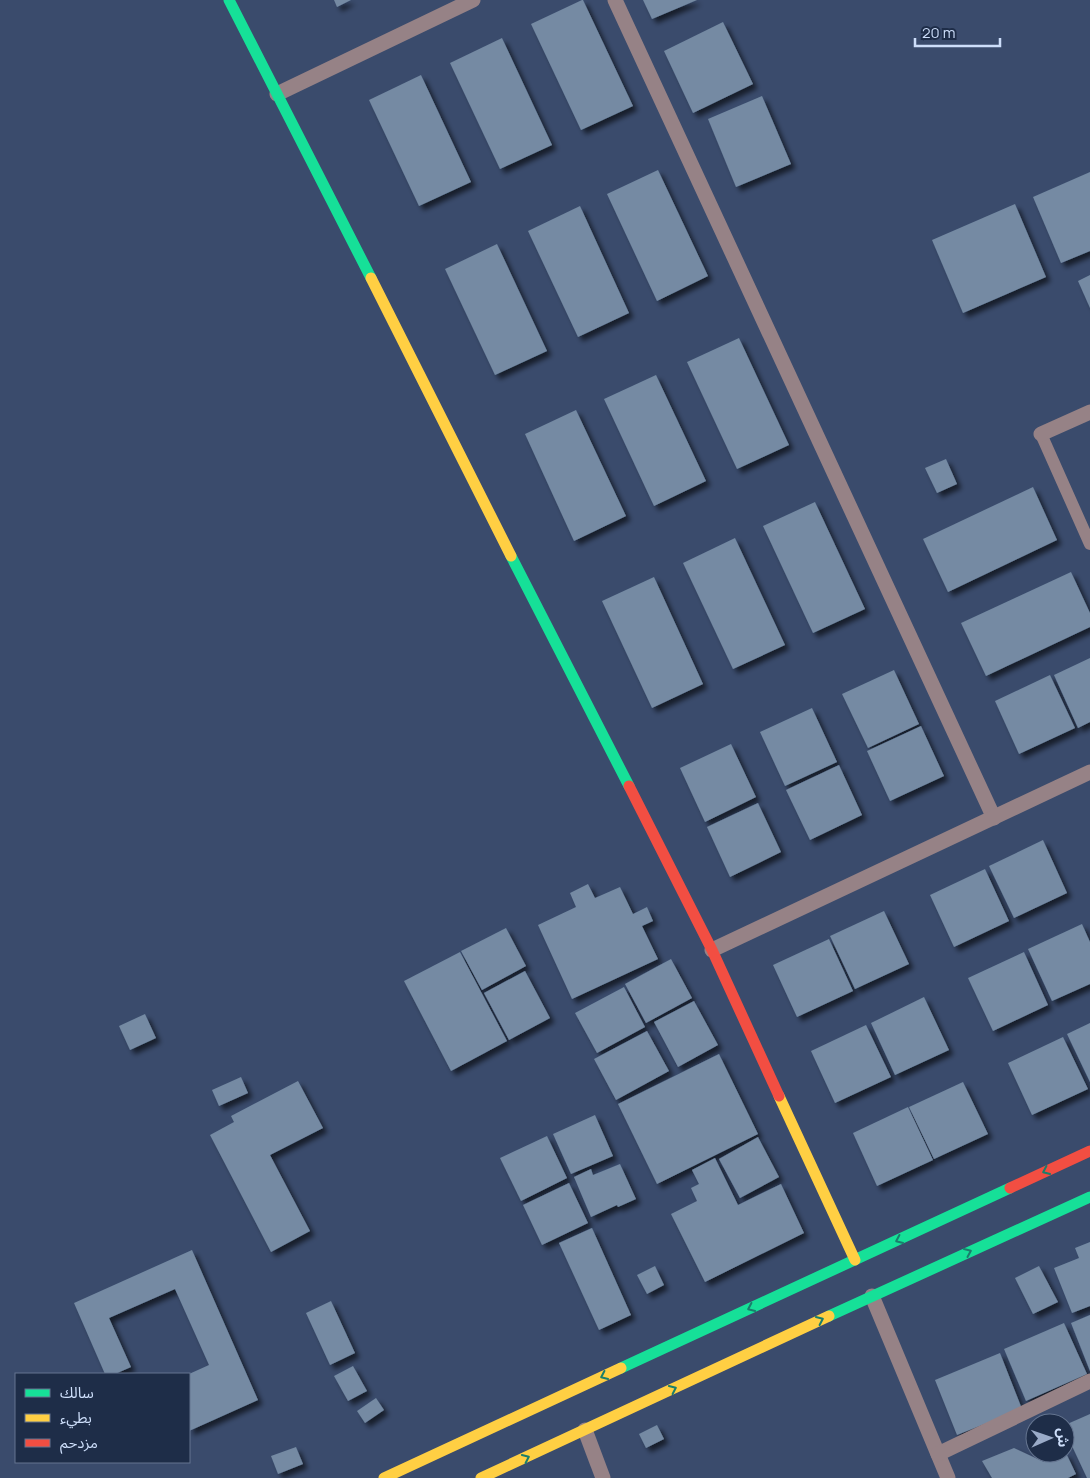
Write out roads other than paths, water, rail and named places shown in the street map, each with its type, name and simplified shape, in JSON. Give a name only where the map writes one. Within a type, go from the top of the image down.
[{"type":"street","points":[[229,0],[712,950],[855,1260]]},
{"type":"street","points":[[277,94],[473,0]]},
{"type":"street","points":[[614,0],[994,818]]},
{"type":"street","points":[[1041,434],[1090,412]]},
{"type":"street","points":[[712,950],[1090,772]]},
{"type":"street","points":[[384,1478],[1090,1151]]},
{"type":"street","points":[[481,1478],[1090,1196]]},
{"type":"street","points":[[872,1296],[948,1478]]},
{"type":"street","points":[[938,1454],[1090,1382]]},
{"type":"street","points":[[585,1430],[603,1478]]},
{"type":"lane","points":[[1041,434],[1090,544]]}]
